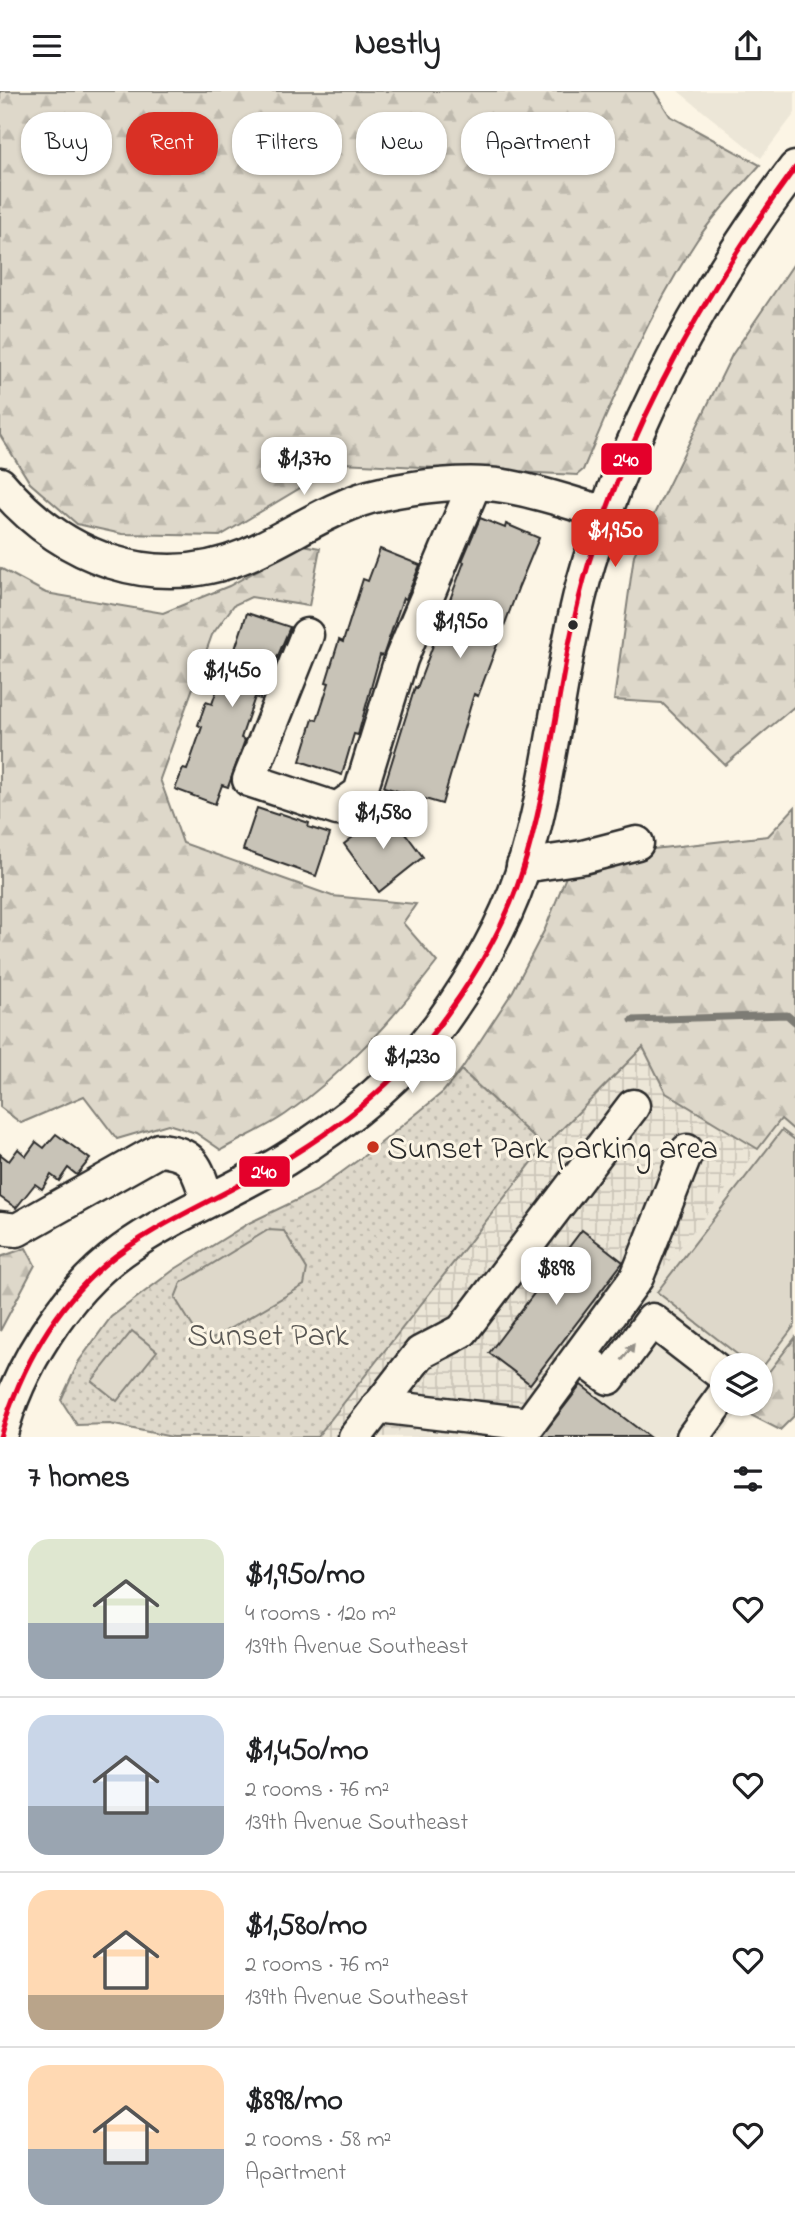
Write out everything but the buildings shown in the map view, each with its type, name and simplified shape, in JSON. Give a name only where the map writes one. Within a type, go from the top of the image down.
[{"type":"street","points":[[0,1437],[19,1380],[38,1345],[95,1273],[124,1250],[208,1200],[284,1161],[328,1131],[398,1072],[437,1028],[476,970],[498,929],[523,866],[535,824],[589,564],[622,469],[676,353],[728,263],[795,169]]},
{"type":"street","points":[[0,484],[35,519],[92,555],[122,566],[169,571],[212,568],[247,555],[328,514],[380,494],[419,488],[503,486],[606,513]]},
{"type":"street","points":[[307,635],[249,780],[337,809],[360,793],[401,659],[474,485]]},
{"type":"street","points":[[523,866],[637,843]]},
{"type":"street","points":[[355,1437],[420,1353],[461,1331],[633,1105]]},
{"type":"street","points":[[0,1229],[17,1230],[159,1150],[179,1152],[194,1164],[208,1200]]},
{"type":"street","points":[[378,1406],[525,1431],[637,1277],[687,1151]]},
{"type":"street","points":[[580,1357],[609,1378],[652,1320],[710,1365]]},
{"type":"street","points":[[693,1437],[710,1414]]},
{"type":"shaded area","points":[[678,91],[795,91],[795,113],[761,158]]},
{"type":"shaded area","points":[[643,1047],[666,1093],[758,1149],[530,1437],[492,1437],[400,1429],[395,1437],[317,1437],[544,1147]]},
{"type":"shaded area","points":[[781,1119],[795,1131],[795,1338],[773,1366],[773,1353],[710,1353],[710,1416],[736,1416],[719,1437],[530,1437]]},
{"type":"shaded area","points":[[400,1429],[492,1437],[395,1437]]},
{"type":"green space","points":[[0,91],[654,91],[670,116],[760,165],[711,220],[680,267],[635,352],[583,470],[577,475],[342,463],[220,536],[122,534],[77,524],[30,483],[0,435]]},
{"type":"green space","points":[[795,262],[795,706],[725,765],[662,703],[614,700],[634,555],[732,355]]},
{"type":"green space","points":[[303,545],[320,548],[309,606],[251,597],[234,605],[212,635],[160,779],[183,843],[332,896],[416,904],[403,923],[437,962],[386,1024],[329,1081],[278,1119],[221,1150],[196,1133],[168,1124],[117,1139],[84,1096],[21,1123],[0,1107],[0,568],[46,593],[163,613],[229,586]]},
{"type":"green space","points":[[795,807],[795,1131],[781,1119],[758,1149],[666,1093],[643,1047],[544,1147],[461,1070],[513,991],[545,929],[567,874],[653,849],[768,836]]},
{"type":"green space","name":"Sunset Park","points":[[461,1070],[544,1147],[317,1437],[172,1437],[110,1424],[77,1425],[61,1400],[79,1361],[111,1317],[175,1269],[249,1223],[316,1191],[376,1147],[443,1092]]},
{"type":"green space","points":[[782,1130],[795,1140],[795,1325],[773,1353],[736,1353],[657,1292]]},
{"type":"green space","points":[[268,1230],[284,1231],[307,1269],[304,1285],[212,1339],[198,1335],[175,1298],[181,1283]]},
{"type":"green space","points":[[26,1248],[35,1265],[0,1331],[0,1257]]},
{"type":"green space","points":[[132,1331],[157,1351],[117,1401],[92,1381]]},
{"type":"green space","points":[[795,1338],[795,1415],[780,1430],[753,1416],[773,1416],[773,1366]]},
{"type":"waterway","points":[[632,1020],[787,1015],[795,1022]]},
{"type":"transit line","name":"240","points":[[0,1437],[17,1389],[40,1344],[53,1322],[85,1283],[120,1252],[137,1241],[303,1149],[357,1109],[382,1088],[428,1040],[470,981],[499,930],[521,875],[541,797],[579,601],[589,562],[627,457],[650,406],[703,307],[795,168]]},
{"type":"place","name":"Sunset Park parking area","points":[[373,1147]]}]
